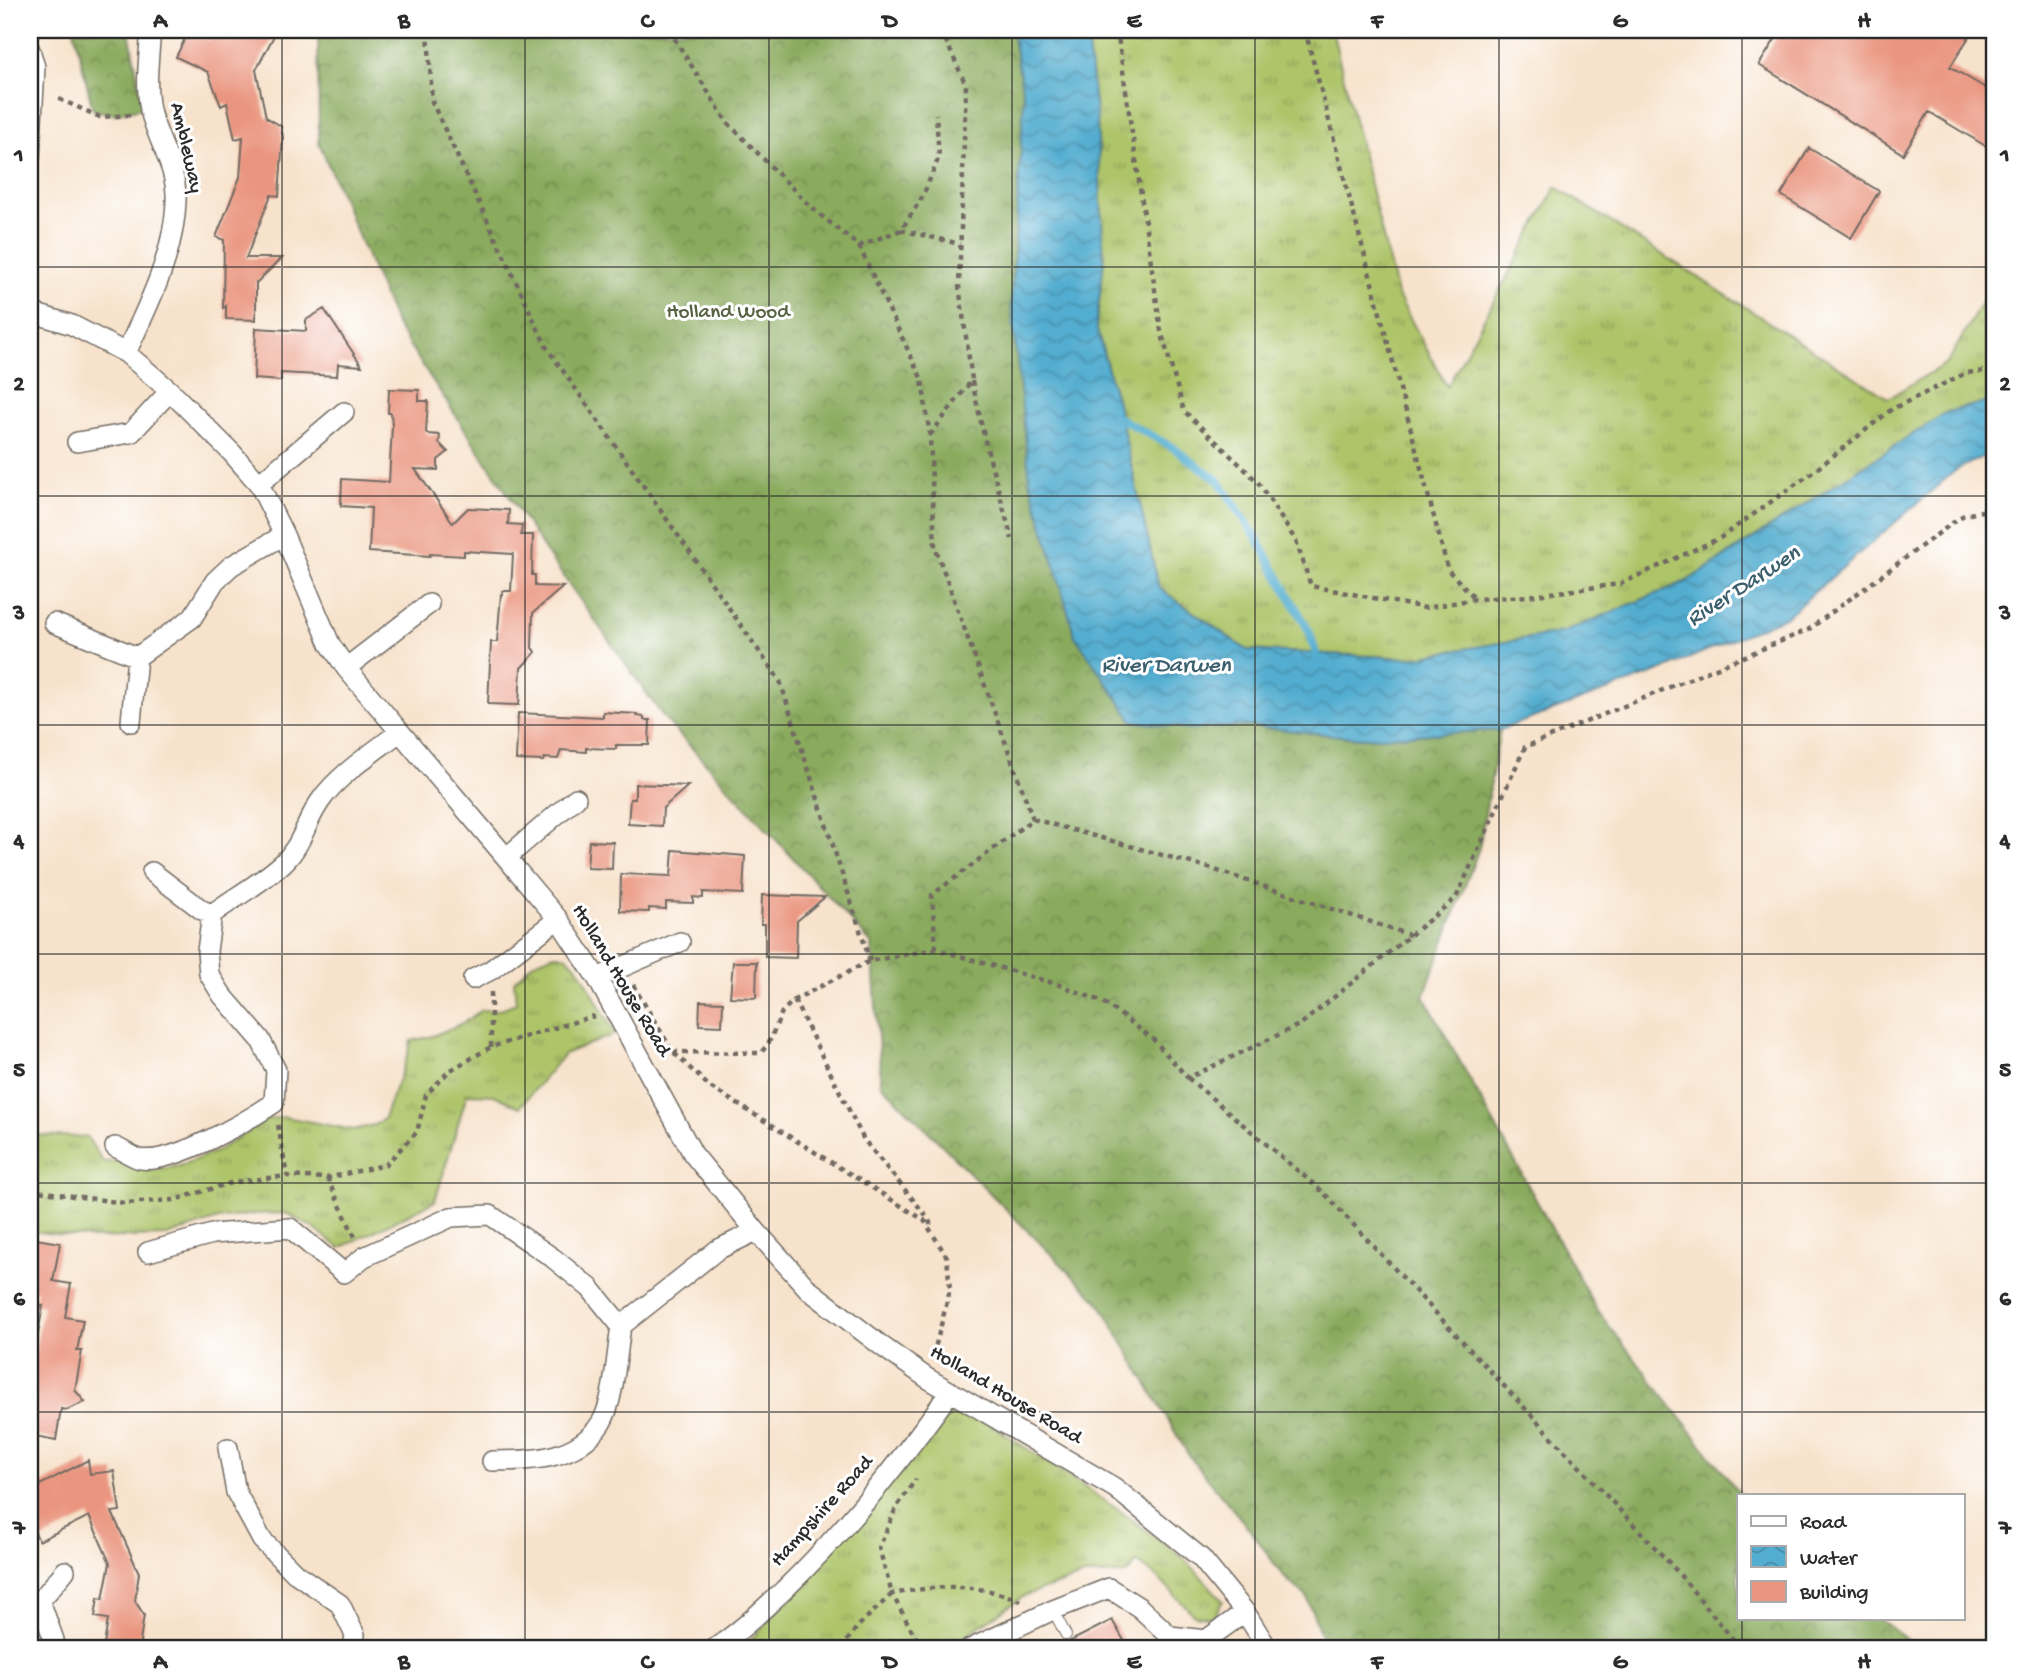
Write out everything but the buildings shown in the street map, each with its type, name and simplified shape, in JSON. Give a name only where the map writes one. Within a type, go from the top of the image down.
[{"type":"street","name":"Ambleway","points":[[126,353],[149,302],[171,241],[177,199],[168,157],[150,111],[148,80],[151,30]]},
{"type":"street","points":[[30,50],[35,68],[30,157]]},
{"type":"street","name":"Holland House Road","points":[[30,312],[72,324],[126,353],[214,433],[259,484],[284,535],[330,644],[346,668],[398,733],[558,919],[597,978],[692,1154],[809,1290],[927,1378],[1115,1488],[1200,1558],[1245,1612],[1268,1649]]},
{"type":"street","points":[[77,442],[131,433],[170,391]]},
{"type":"street","points":[[259,484],[344,412]]},
{"type":"street","points":[[131,722],[137,657],[192,618],[215,582],[231,566],[284,535]]},
{"type":"street","points":[[346,668],[429,604]]},
{"type":"street","points":[[54,623],[137,657]]},
{"type":"street","points":[[115,1147],[140,1159],[176,1154],[250,1118],[274,1103],[276,1070],[260,1039],[222,995],[209,974],[207,951],[212,914],[282,864],[299,846],[307,823],[322,798],[349,772],[398,733]]},
{"type":"street","points":[[507,857],[576,798]]},
{"type":"street","points":[[152,872],[202,910],[212,914]]},
{"type":"street","points":[[473,979],[491,970],[558,919]]},
{"type":"street","points":[[597,978],[680,942]]},
{"type":"street","points":[[148,1252],[212,1234],[290,1228],[344,1273],[364,1256],[451,1217],[490,1215],[553,1258],[590,1289],[621,1326]]},
{"type":"street","points":[[492,1461],[533,1461],[558,1455],[582,1442],[601,1423],[609,1403],[621,1326],[717,1250],[756,1231]]},
{"type":"street","name":"Hampshire Road","points":[[714,1649],[740,1632],[810,1564],[883,1480],[950,1392]]},
{"type":"street","points":[[228,1448],[236,1492],[262,1540],[295,1573],[340,1604],[355,1635],[353,1649]]},
{"type":"street","points":[[54,1640],[35,1600],[65,1571]]},
{"type":"street","points":[[970,1649],[1053,1610],[1109,1588],[1140,1608],[1170,1636],[1206,1640],[1245,1612]]},
{"type":"lane","points":[[1053,1610],[1066,1635]]},
{"type":"path","points":[[428,30],[432,102],[547,348],[780,681],[870,961]]},
{"type":"path","points":[[669,30],[727,122],[813,208],[859,246],[922,380],[930,436],[935,547],[1033,819]]},
{"type":"path","points":[[941,30],[966,85],[959,286],[972,380],[986,445],[1012,538]]},
{"type":"path","points":[[1117,30],[1161,331],[1184,411],[1258,482],[1296,541],[1311,586],[1425,608],[1475,599],[1528,596],[1620,584],[1720,538],[1813,472],[1892,410],[1966,373],[1994,370]]},
{"type":"path","points":[[1305,30],[1448,570],[1475,599]]},
{"type":"path","points":[[59,99],[100,117],[121,117],[150,111]]},
{"type":"path","points":[[901,230],[923,196],[939,157],[936,114]]},
{"type":"path","points":[[859,246],[901,230],[960,244]]},
{"type":"path","points":[[930,436],[972,380]]},
{"type":"path","points":[[1188,1078],[1301,1024],[1456,898],[1525,747],[1808,630],[1962,516],[1982,510],[1994,513]]},
{"type":"path","points":[[936,949],[932,895],[1033,819]]},
{"type":"path","points":[[1033,819],[1209,868],[1410,936]]},
{"type":"path","points":[[673,1052],[761,1053],[769,1042],[782,1012],[794,1000],[870,961],[936,949],[1063,986],[1103,1002],[1152,1038],[1188,1078],[1323,1192],[1675,1569],[1741,1649]]},
{"type":"path","points":[[622,967],[673,1052],[710,1087],[925,1220],[947,1256],[950,1290],[927,1378]]},
{"type":"path","points":[[491,970],[491,1047]]},
{"type":"path","points":[[794,1000],[864,1140],[929,1219],[931,1231]]},
{"type":"path","points":[[30,1190],[100,1200],[174,1200],[234,1182],[286,1176],[327,1178],[385,1165],[417,1132],[426,1095],[449,1071],[491,1047],[615,1010]]},
{"type":"path","points":[[274,1103],[286,1176]]},
{"type":"path","points":[[327,1178],[364,1256]]},
{"type":"path","points":[[918,1475],[896,1508],[879,1548],[892,1594],[922,1649]]},
{"type":"path","points":[[841,1649],[858,1626],[892,1594],[939,1585],[993,1590],[1053,1610]]},
{"type":"green space","points":[[74,30],[129,30],[143,108],[113,114],[93,110]]},
{"type":"green space","name":"Holland Wood","points":[[318,30],[1012,30],[1024,98],[1020,177],[1030,481],[1075,636],[1189,729],[1248,726],[1361,738],[1500,730],[1479,848],[1424,996],[1596,1309],[1740,1494],[1737,1494],[1737,1620],[1881,1620],[1919,1649],[1326,1649],[1307,1597],[1283,1576],[1255,1536],[1189,1456],[1100,1303],[881,1084],[872,944],[665,719],[546,552],[396,325],[319,143]]},
{"type":"green space","points":[[1086,30],[1332,30],[1397,294],[1447,387],[1556,187],[1888,398],[1948,362],[1987,293],[1994,296],[1994,400],[1947,412],[1687,581],[1564,632],[1410,658],[1247,650],[1159,588],[1118,406],[1096,326],[1104,261],[1097,120]]},
{"type":"green space","points":[[554,954],[567,956],[580,970],[615,1034],[564,1054],[520,1107],[494,1095],[467,1094],[435,1201],[340,1248],[312,1227],[286,1213],[218,1219],[167,1236],[92,1238],[30,1231],[30,1135],[87,1137],[103,1162],[121,1161],[153,1170],[179,1166],[215,1152],[269,1119],[285,1117],[354,1130],[374,1125],[384,1119],[411,1041],[433,1036],[463,1023],[482,1010],[498,1010],[516,1003],[514,981],[534,962]]},
{"type":"green space","points":[[954,1413],[981,1418],[1120,1511],[1186,1560],[1223,1601],[1213,1618],[1194,1615],[1159,1579],[1137,1562],[1127,1574],[1087,1575],[1026,1595],[951,1649],[743,1649],[893,1481],[934,1429]]},
{"type":"water","name":"River Darwen","points":[[1012,30],[1086,30],[1097,120],[1104,261],[1096,326],[1118,406],[1159,588],[1247,650],[1410,658],[1564,632],[1687,581],[1947,412],[1994,400],[1994,451],[1956,470],[1787,616],[1655,673],[1500,730],[1361,738],[1248,726],[1189,729],[1133,721],[1075,636],[1030,481],[1011,304],[1024,98]]},
{"type":"waterway","points":[[1114,415],[1172,447],[1219,481],[1258,540],[1309,631],[1319,663]]}]
